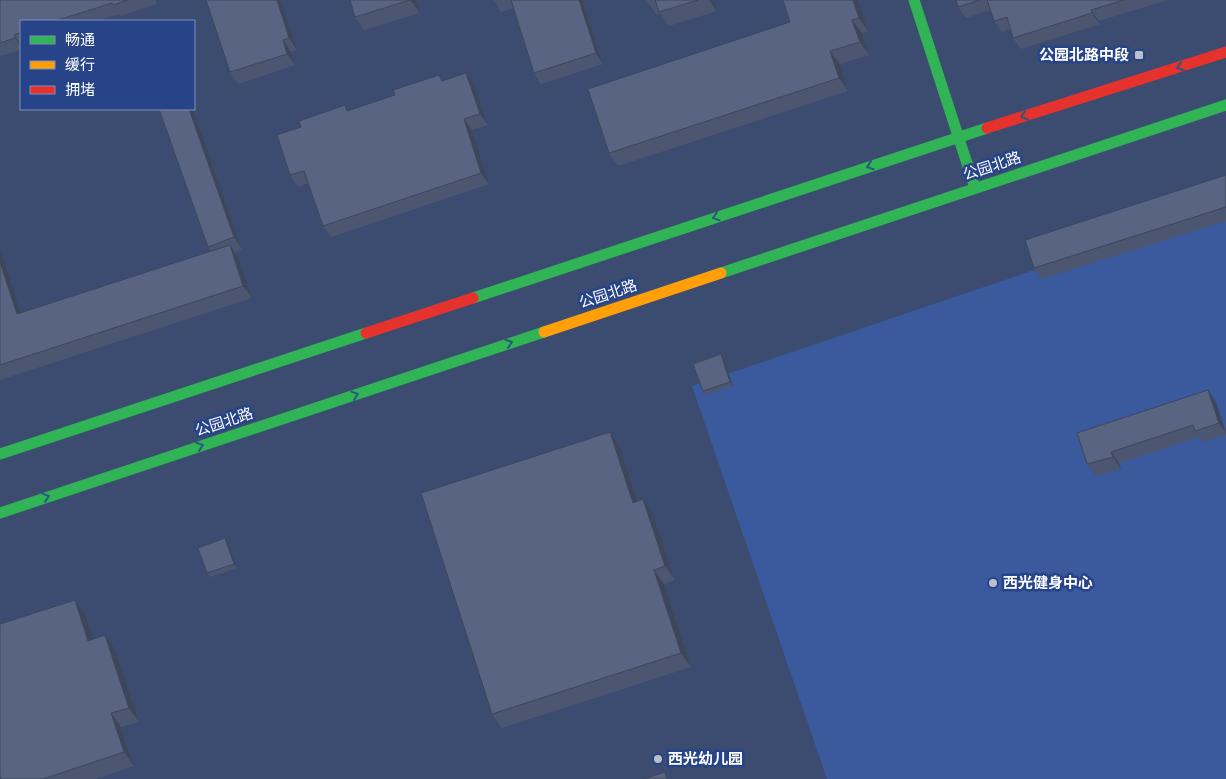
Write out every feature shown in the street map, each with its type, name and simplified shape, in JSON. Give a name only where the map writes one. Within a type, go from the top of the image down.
[{"type":"main road","points":[[914,0],[975,188]]},
{"type":"main road","points":[[0,454],[958,137],[1226,52]]},
{"type":"main road","name":"公园北路","points":[[0,513],[1226,104]]},
{"type":"shaded area","name":"西光健身中心","points":[[1226,205],[1226,779],[827,779],[692,386]]},
{"type":"building","points":[[0,0],[128,0],[113,5],[112,3],[58,20],[20,20],[20,32],[14,35],[15,38],[0,43]]},
{"type":"building","points":[[206,0],[277,0],[289,38],[283,40],[287,54],[230,72]]},
{"type":"building","points":[[350,0],[410,0],[355,17]]},
{"type":"building","points":[[511,0],[579,0],[596,53],[534,73]]},
{"type":"building","points":[[655,0],[698,0],[659,12]]},
{"type":"building","points":[[783,0],[853,0],[859,18],[852,20],[860,42],[830,51],[839,78],[609,153],[588,89],[790,22]]},
{"type":"building","points":[[956,0],[980,0],[958,7]]},
{"type":"building","points":[[987,0],[1124,0],[1091,10],[1092,13],[1013,38],[1007,17],[994,21]]},
{"type":"building","points":[[466,73],[480,114],[464,119],[481,173],[323,226],[304,171],[290,175],[277,135],[301,127],[299,121],[345,105],[347,111],[395,95],[393,90],[439,75],[442,81]]},
{"type":"building","points":[[159,110],[189,110],[234,237],[208,247]]},
{"type":"building","points":[[1226,175],[1226,207],[1034,268],[1025,240]]},
{"type":"building","points":[[230,245],[243,286],[0,365],[0,262],[17,314]]},
{"type":"building","points":[[721,354],[730,382],[703,391],[693,364]]},
{"type":"building","points":[[1208,390],[1219,423],[1195,431],[1193,425],[1111,452],[1113,457],[1087,464],[1077,433]]},
{"type":"building","points":[[610,432],[633,503],[643,499],[665,566],[654,570],[681,653],[492,714],[421,493]]},
{"type":"building","points":[[225,538],[234,564],[207,573],[198,548]]},
{"type":"building","points":[[75,600],[88,641],[105,635],[129,708],[111,713],[124,752],[43,779],[1,779],[0,624]]},
{"type":"building","points":[[665,772],[667,779],[644,779]]},
{"type":"traffic: fast","points":[[914,0],[975,188]]},
{"type":"traffic: fast","points":[[721,273],[1226,105]]},
{"type":"traffic: fast","points":[[473,298],[987,128]]},
{"type":"traffic: fast","points":[[0,513],[544,332]]},
{"type":"traffic: fast","points":[[0,454],[366,333]]},
{"type":"traffic: slow","points":[[544,332],[721,273]]},
{"type":"traffic: jam","points":[[987,128],[1226,52]]},
{"type":"traffic: jam","points":[[366,333],[473,298]]},
{"type":"place","name":"公园北路中段","points":[[1139,55]]},
{"type":"place","name":"西光健身中心","points":[[993,583]]},
{"type":"place","name":"西光幼儿园","points":[[658,759]]}]
